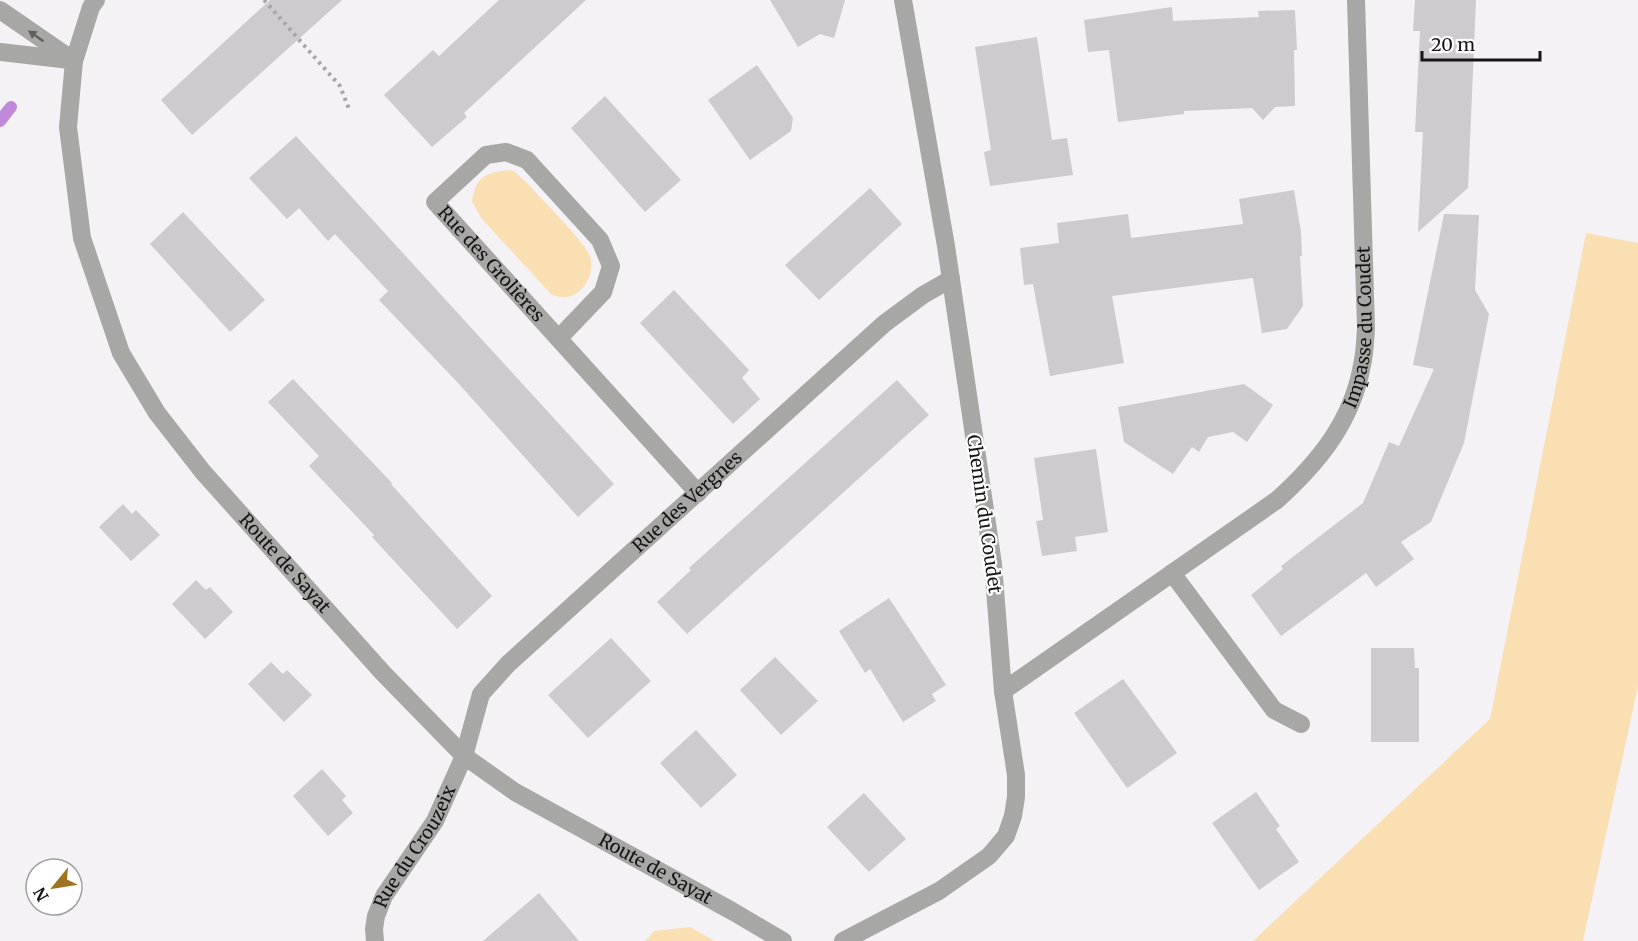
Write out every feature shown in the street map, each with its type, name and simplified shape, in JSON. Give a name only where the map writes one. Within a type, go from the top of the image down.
[{"type":"street","name":"Route de Sayat","points":[[96,0],[91,7],[74,61],[68,127],[82,238],[121,353],[157,413],[203,472],[383,673],[464,756],[516,792],[783,941]]},
{"type":"street","name":"Chemin du Coudet","points":[[843,941],[939,891],[989,856],[1006,836],[1013,816],[1016,775],[1003,691],[993,564],[951,279],[903,0]]},
{"type":"street","name":"Impasse du Coudet","points":[[1003,691],[1277,500],[1293,486],[1333,440],[1344,419],[1362,366],[1366,328],[1356,0]]},
{"type":"street","points":[[0,10],[74,61]]},
{"type":"street","points":[[0,52],[74,61]]},
{"type":"street","name":"Rue des Grolières","points":[[559,338],[603,292],[611,266],[600,240],[527,160],[506,152],[486,155],[435,202],[699,493]]},
{"type":"street","name":"Rue des Vergnes","points":[[464,756],[481,694],[508,664],[885,323],[923,295],[951,279]]},
{"type":"street","points":[[1172,573],[1274,710],[1301,724]]},
{"type":"street","name":"Rue du Crouzeix","points":[[375,941],[376,916],[384,896],[435,821],[464,756]]},
{"type":"path","points":[[264,0],[340,86],[349,109]]},
{"type":"shaded area","points":[[510,170],[525,181],[587,250],[590,256],[590,273],[587,282],[576,294],[560,297],[551,294],[482,219],[472,202],[476,187],[483,177],[494,172]]},
{"type":"shaded area","points":[[1586,233],[1638,243],[1638,686],[1583,941],[1253,941],[1490,719]]},
{"type":"shaded area","points":[[690,927],[715,941],[645,941],[654,931]]},
{"type":"building","points":[[270,0],[342,0],[192,135],[161,100]]},
{"type":"building","points":[[499,0],[586,0],[464,113],[467,117],[432,147],[384,95],[433,50],[439,56]]},
{"type":"building","points":[[770,0],[845,0],[834,38],[820,34],[798,47]]},
{"type":"building","points":[[1415,0],[1476,0],[1468,188],[1418,232],[1423,132],[1415,132],[1420,31],[1413,31]]},
{"type":"building","points":[[1172,7],[1173,21],[1259,17],[1258,11],[1295,10],[1297,50],[1294,50],[1295,106],[1275,107],[1263,120],[1252,108],[1184,111],[1184,114],[1118,122],[1109,50],[1088,52],[1084,20]]},
{"type":"building","points":[[1037,37],[1052,140],[1067,138],[1073,175],[990,186],[984,152],[991,150],[975,47]]},
{"type":"building","points":[[757,65],[793,118],[791,131],[750,160],[708,100]]},
{"type":"building","points":[[605,96],[681,180],[645,212],[571,128]]},
{"type":"building","points":[[296,136],[614,484],[578,517],[459,384],[379,300],[388,291],[335,234],[328,241],[299,208],[287,219],[249,178]]},
{"type":"building","points":[[870,188],[902,224],[819,300],[785,265]]},
{"type":"building","points":[[1294,190],[1301,232],[1303,306],[1287,329],[1262,333],[1253,278],[1112,296],[1124,363],[1050,376],[1033,284],[1024,285],[1020,248],[1059,243],[1057,223],[1128,214],[1131,238],[1243,224],[1239,199]]},
{"type":"building","points":[[183,212],[265,300],[230,332],[150,244]]},
{"type":"building","points":[[1444,214],[1479,215],[1475,290],[1489,314],[1464,443],[1431,522],[1401,542],[1414,559],[1376,587],[1366,573],[1281,636],[1251,595],[1283,569],[1281,566],[1363,503],[1389,442],[1399,446],[1434,369],[1413,365]]},
{"type":"building","points":[[674,290],[749,370],[742,378],[760,399],[733,424],[640,323]]},
{"type":"building","points":[[293,379],[392,483],[492,596],[457,629],[309,466],[319,456],[268,402]]},
{"type":"building","points":[[897,380],[929,415],[687,634],[657,602],[691,570],[689,568]]},
{"type":"building","points":[[1244,384],[1273,405],[1247,442],[1233,432],[1208,437],[1199,452],[1192,447],[1173,474],[1124,442],[1118,407]]},
{"type":"building","points":[[1096,449],[1108,532],[1075,537],[1077,551],[1042,556],[1036,521],[1043,520],[1034,458]]},
{"type":"building","points":[[123,504],[132,514],[136,510],[160,535],[131,561],[99,527]]},
{"type":"building","points":[[196,580],[206,590],[210,587],[233,612],[205,639],[172,604]]},
{"type":"building","points":[[889,598],[946,685],[932,694],[936,701],[903,722],[870,669],[865,673],[839,631]]},
{"type":"building","points":[[611,638],[651,681],[588,738],[548,695]]},
{"type":"building","points":[[1371,648],[1414,648],[1415,668],[1419,668],[1419,742],[1371,742]]},
{"type":"building","points":[[775,657],[818,701],[781,735],[740,690]]},
{"type":"building","points":[[271,662],[283,674],[287,670],[312,695],[284,722],[248,684]]},
{"type":"building","points":[[1123,679],[1177,753],[1127,788],[1074,713]]},
{"type":"building","points":[[696,730],[737,775],[701,808],[660,763]]},
{"type":"building","points":[[322,769],[346,796],[342,800],[353,813],[328,836],[293,796]]},
{"type":"building","points":[[1256,792],[1280,826],[1276,829],[1299,862],[1259,890],[1212,823]]},
{"type":"building","points":[[864,793],[906,839],[869,872],[827,827]]},
{"type":"building","points":[[539,893],[579,941],[483,941]]},
{"type":"waterway","points":[[0,121],[11,107]]}]
